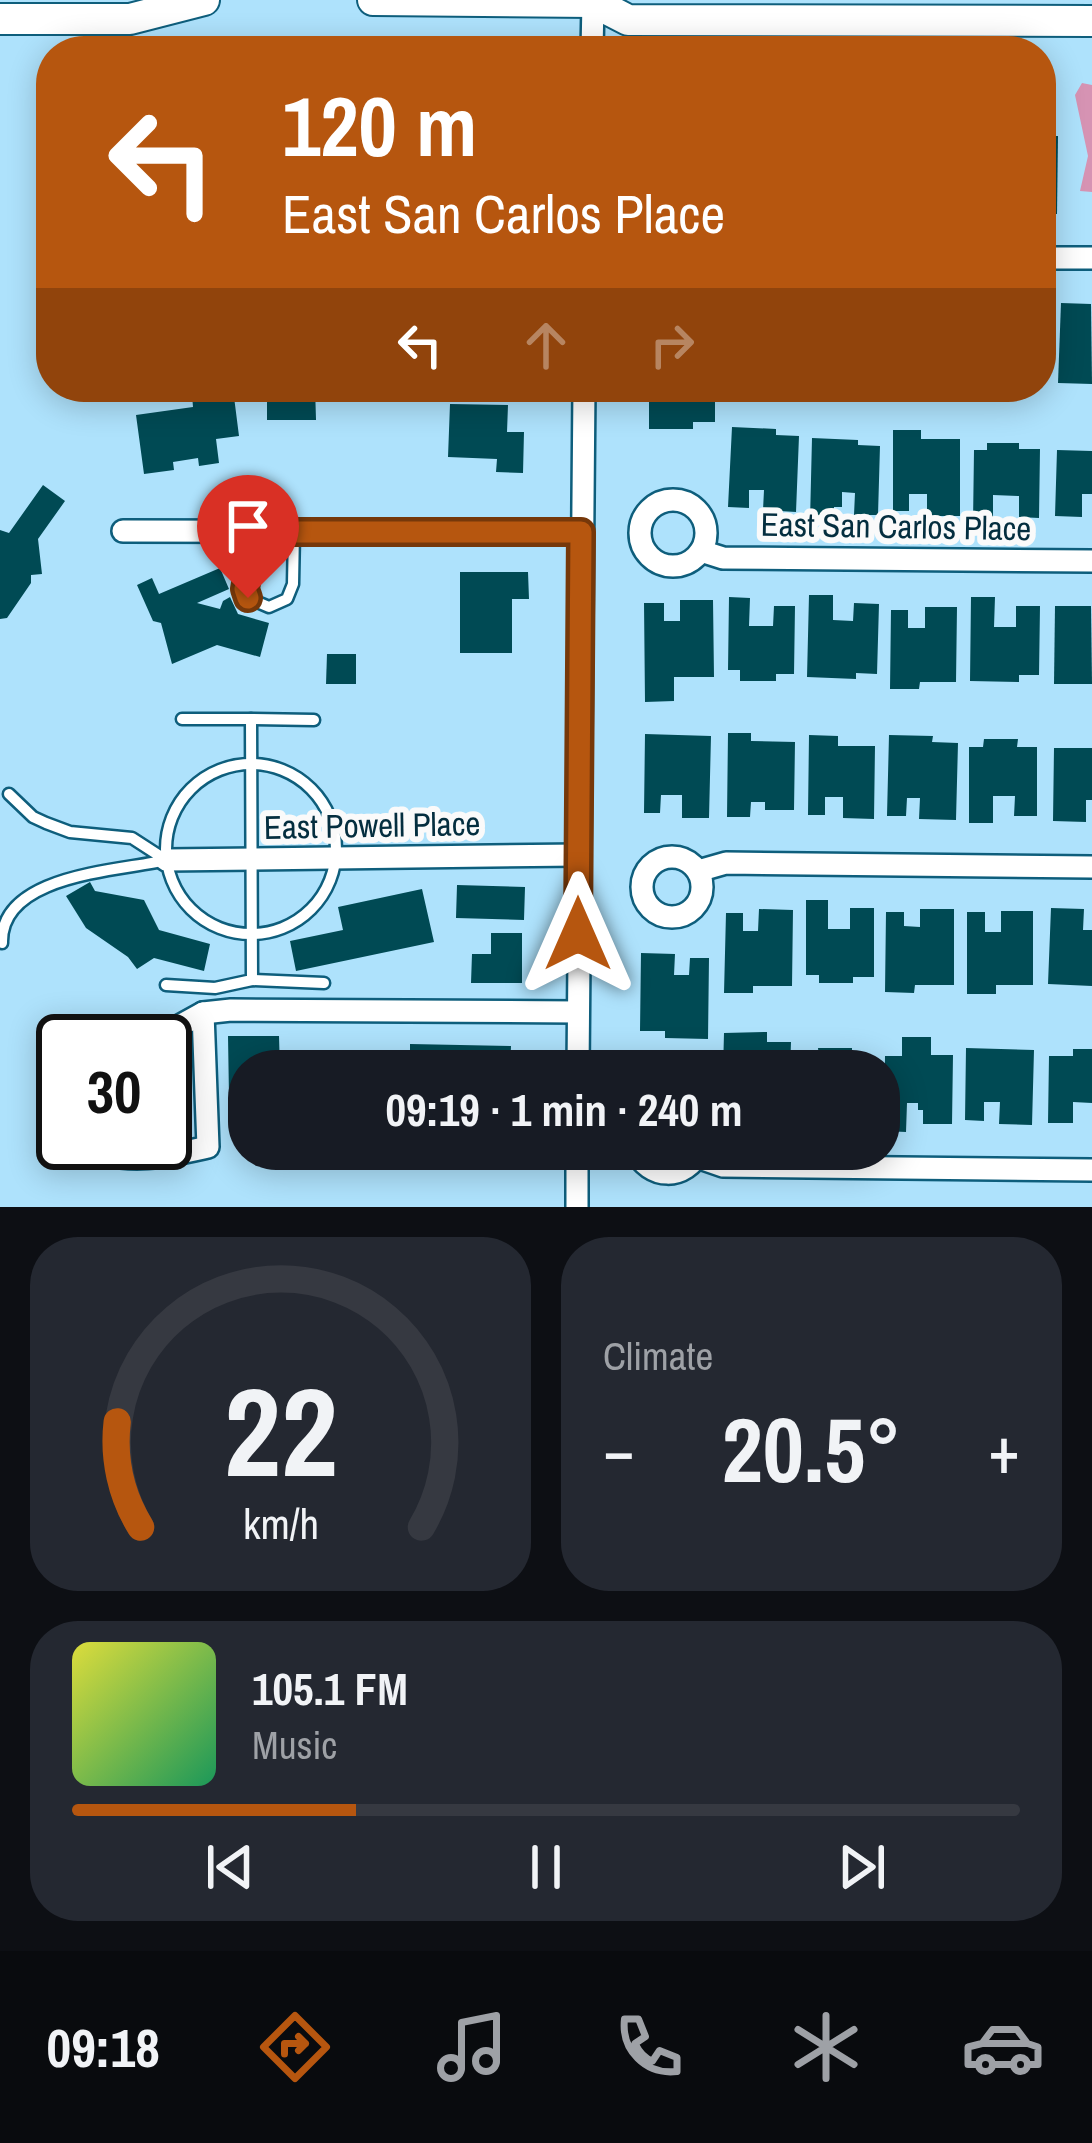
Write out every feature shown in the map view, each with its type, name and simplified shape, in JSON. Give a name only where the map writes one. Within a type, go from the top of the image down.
[{"type":"main road","points":[[0,19],[130,19],[204,0]]},
{"type":"main road","points":[[373,0],[595,1],[628,20],[1092,21]]},
{"type":"street","points":[[593,36],[595,1]]},
{"type":"street","points":[[1056,258],[1092,259]]},
{"type":"street","points":[[578,1050],[584,402]]},
{"type":"street","points":[[123,531],[581,532]]},
{"type":"street","name":"East San Carlos Place","points":[[701,551],[723,558],[1092,561]]},
{"type":"street","name":"East Powell Place","points":[[166,860],[579,856]]},
{"type":"street","points":[[698,871],[726,863],[1092,867]]},
{"type":"street","points":[[192,1019],[203,1013],[578,1012]]},
{"type":"street","points":[[192,1151],[208,1147],[203,1013]]},
{"type":"street","points":[[900,1168],[1092,1170]]},
{"type":"street","points":[[577,1170],[577,1207]]},
{"type":"street","points":[[654,1170],[682,1170]]},
{"type":"lane","points":[[255,532],[245,589],[248,598],[269,607],[287,599],[293,584],[294,531]]},
{"type":"lane","points":[[251,718],[252,980]]},
{"type":"lane","points":[[182,719],[314,720]]},
{"type":"lane","points":[[250,764],[279,768],[305,782],[324,803],[335,830],[337,859],[329,885],[314,908],[292,924],[251,933],[213,925],[190,909],[174,887],[166,860],[167,832],[178,805],[197,783],[222,769],[250,764]]},
{"type":"lane","points":[[9,794],[46,823],[70,832],[131,838],[166,860]]},
{"type":"lane","points":[[2,943],[0,924],[5,912],[25,896],[86,872],[133,869],[166,860]]},
{"type":"lane","points":[[166,985],[215,988],[252,980],[324,982]]},
{"type":"shaded area","points":[[1082,83],[1092,85],[1092,192],[1080,191],[1088,156],[1075,95]]},
{"type":"building","points":[[1056,136],[1058,136],[1057,214]]},
{"type":"building","points":[[1061,303],[1091,304],[1092,384],[1058,383]]},
{"type":"building","points":[[193,402],[235,402],[239,436],[216,439],[219,463],[199,466],[198,458],[173,462],[174,470],[144,474],[136,415],[193,407]]},
{"type":"building","points":[[267,402],[315,402],[316,420],[267,420]]},
{"type":"building","points":[[649,402],[715,402],[715,422],[693,422],[693,429],[649,429]]},
{"type":"building","points":[[450,404],[508,405],[507,432],[524,432],[523,473],[496,472],[497,459],[448,457]]},
{"type":"building","points":[[732,427],[776,429],[776,435],[799,436],[796,512],[763,510],[764,490],[749,490],[749,508],[728,507]]},
{"type":"building","points":[[893,430],[921,430],[921,439],[960,439],[960,516],[927,516],[927,494],[909,494],[909,511],[893,511]]},
{"type":"building","points":[[812,438],[880,446],[878,515],[854,515],[855,493],[842,492],[842,507],[834,507],[834,521],[810,521]]},
{"type":"building","points":[[987,443],[1040,449],[1039,518],[1019,517],[1019,496],[993,495],[993,524],[973,523],[974,450],[987,450]]},
{"type":"building","points":[[1057,450],[1092,451],[1092,494],[1082,494],[1082,517],[1055,516]]},
{"type":"building","points":[[43,485],[65,501],[38,539],[42,574],[31,575],[31,583],[7,618],[0,619],[0,530],[9,533]]},
{"type":"building","points":[[220,568],[229,589],[197,603],[220,609],[230,597],[238,614],[269,623],[260,657],[217,645],[172,664],[161,623],[153,621],[137,585],[152,578],[159,594]]},
{"type":"building","points":[[460,572],[528,572],[529,599],[512,599],[512,653],[460,653]]},
{"type":"building","points":[[809,595],[833,595],[833,620],[853,621],[854,603],[879,604],[877,674],[856,673],[856,679],[807,677]]},
{"type":"building","points":[[729,597],[750,598],[749,626],[773,626],[774,606],[795,606],[794,674],[776,674],[776,681],[740,681],[740,670],[728,670]]},
{"type":"building","points":[[971,597],[995,597],[994,627],[1016,627],[1016,606],[1040,606],[1039,675],[1019,675],[1019,682],[970,681]]},
{"type":"building","points":[[680,600],[713,600],[714,677],[674,677],[674,701],[645,702],[644,603],[664,603],[664,621],[680,621]]},
{"type":"building","points":[[1055,606],[1091,606],[1092,684],[1054,684]]},
{"type":"building","points":[[925,607],[957,607],[956,682],[920,682],[919,689],[890,689],[891,610],[908,610],[908,628],[925,628]]},
{"type":"building","points":[[327,654],[356,654],[356,684],[326,684]]},
{"type":"building","points":[[728,733],[751,733],[751,741],[795,742],[794,810],[765,810],[765,802],[751,802],[750,817],[727,817]]},
{"type":"building","points":[[645,734],[711,736],[709,818],[682,818],[682,795],[661,795],[660,813],[644,813]]},
{"type":"building","points":[[809,735],[838,736],[838,746],[875,746],[874,819],[843,818],[843,797],[825,797],[825,815],[808,815]]},
{"type":"building","points":[[889,735],[933,736],[932,742],[958,743],[956,820],[919,819],[920,798],[907,798],[906,816],[887,816]]},
{"type":"building","points":[[984,739],[1018,739],[1017,747],[1037,747],[1037,816],[1014,816],[1015,796],[993,796],[993,823],[969,823],[969,747],[983,747]]},
{"type":"building","points":[[1054,748],[1092,748],[1092,800],[1086,800],[1086,822],[1053,821]]},
{"type":"building","points":[[90,882],[95,891],[144,900],[159,930],[210,944],[204,971],[154,958],[137,969],[128,957],[86,928],[66,896]]},
{"type":"building","points":[[457,885],[525,887],[524,920],[456,918]]},
{"type":"building","points":[[422,889],[434,942],[296,971],[290,941],[343,930],[338,907]]},
{"type":"building","points":[[806,900],[828,900],[828,929],[850,929],[850,908],[874,908],[874,977],[853,977],[853,983],[819,983],[819,975],[806,975]]},
{"type":"building","points":[[1051,908],[1084,909],[1083,930],[1092,930],[1092,986],[1048,984]]},
{"type":"building","points":[[759,909],[793,910],[792,986],[753,986],[753,993],[724,993],[726,913],[743,913],[743,931],[758,931]]},
{"type":"building","points":[[920,909],[954,909],[954,985],[915,985],[914,993],[885,992],[886,912],[904,912],[904,926],[920,927]]},
{"type":"building","points":[[1001,911],[1033,911],[1033,985],[996,985],[996,994],[967,994],[967,912],[985,912],[985,932],[1001,932]]},
{"type":"building","points":[[491,933],[522,933],[522,983],[471,983],[472,954],[491,954]]},
{"type":"building","points":[[641,953],[675,954],[674,975],[689,975],[690,958],[709,958],[708,1039],[665,1038],[665,1031],[640,1031]]},
{"type":"building","points":[[767,1032],[767,1042],[791,1042],[791,1050],[724,1050],[724,1033]]},
{"type":"building","points":[[228,1036],[279,1036],[279,1050],[228,1050]]},
{"type":"building","points":[[902,1037],[931,1037],[931,1055],[953,1055],[952,1124],[923,1124],[918,1103],[907,1103],[906,1132],[900,1132]]},
{"type":"building","points":[[410,1044],[511,1046],[511,1050],[410,1050]]},
{"type":"building","points":[[966,1048],[1034,1050],[1032,1125],[999,1124],[1000,1102],[984,1102],[984,1121],[965,1120]]},
{"type":"building","points":[[1073,1049],[1092,1049],[1092,1103],[1073,1102],[1073,1123],[1048,1123],[1049,1056],[1073,1056]]},
{"type":"route","points":[[248,598],[245,589],[255,532],[581,532],[578,934]]}]
